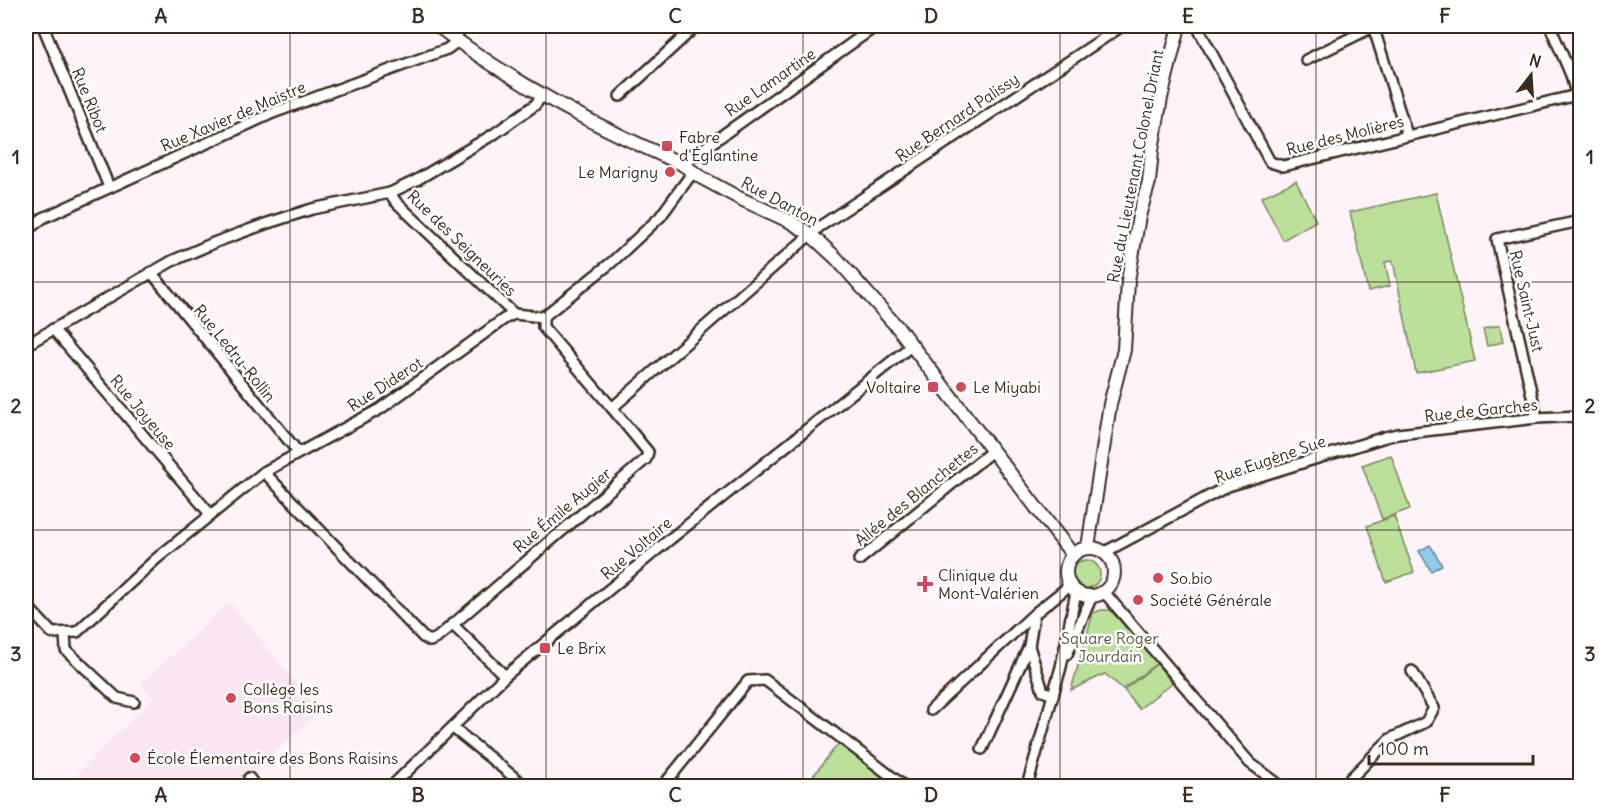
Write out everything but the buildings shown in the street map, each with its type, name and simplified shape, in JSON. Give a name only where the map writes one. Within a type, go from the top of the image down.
[{"type":"street","name":"Rue Ribot","points":[[43,26],[108,187]]},
{"type":"street","name":"Rue Danton","points":[[438,26],[542,96],[682,164],[741,199],[791,222],[810,234],[836,258],[899,329],[1072,554]]},
{"type":"street","points":[[620,96],[696,26]]},
{"type":"street","name":"Rue Lamartine","points":[[682,164],[876,26]]},
{"type":"street","name":"Rue Bernard Palissy","points":[[810,234],[1122,26]]},
{"type":"street","name":"Rue du Lieutenant Colonel Driant","points":[[1088,547],[1110,404],[1124,350],[1128,281],[1139,216],[1151,171],[1152,150],[1161,98],[1179,26]]},
{"type":"street","name":"Rue des Molières","points":[[1197,26],[1270,162],[1276,165],[1291,165],[1577,95]]},
{"type":"street","points":[[1306,60],[1373,26],[1407,135]]},
{"type":"street","points":[[1550,26],[1571,75],[1581,109]]},
{"type":"street","name":"Rue Xavier de Maistre","points":[[26,231],[42,218],[273,112],[447,49],[458,41]]},
{"type":"street","points":[[26,345],[151,272],[216,242],[312,209],[390,193],[415,181],[494,134],[536,105],[542,96]]},
{"type":"street","points":[[514,314],[543,317],[612,262],[660,217],[693,172]]},
{"type":"street","name":"Rue des Seigneuries","points":[[390,193],[396,202],[514,314]]},
{"type":"street","name":"Rue Saint-Just","points":[[1537,418],[1497,239],[1581,221]]},
{"type":"street","points":[[543,317],[543,327],[612,408],[810,234]]},
{"type":"street","name":"Rue Ledru-Rollin","points":[[151,272],[297,452]]},
{"type":"street","name":"Rue Diderot","points":[[65,634],[77,632],[150,565],[264,472],[297,452],[380,409],[498,323],[514,314]]},
{"type":"street","name":"Rue Joyeuse","points":[[54,328],[210,514]]},
{"type":"street","name":"Rue Voltaire","points":[[392,786],[506,676],[659,548],[910,346]]},
{"type":"street","name":"Rue Émile Augier","points":[[264,472],[423,637],[430,641],[437,638],[646,459],[648,452],[612,408]]},
{"type":"street","name":"Rue de Garches","points":[[1385,437],[1537,418],[1581,416]]},
{"type":"street","name":"Rue Eugène Sue","points":[[1105,552],[1228,486],[1385,437]]},
{"type":"street","name":"Allée des Blanchettes","points":[[859,560],[992,451]]},
{"type":"street","points":[[1028,786],[1061,667],[1073,589],[1065,569],[1072,554],[1079,550],[1088,547],[1105,552],[1112,562],[1114,572],[1111,584],[1098,594],[1061,667]]},
{"type":"street","points":[[931,710],[1034,614],[1073,589],[1098,594],[1250,763],[1281,786]]},
{"type":"street","points":[[27,610],[52,633],[65,634],[66,650],[117,698],[134,702]]},
{"type":"street","points":[[982,749],[1029,646],[1034,614]]},
{"type":"street","points":[[452,624],[506,676]]},
{"type":"street","points":[[1029,646],[1044,691],[1053,695]]},
{"type":"street","points":[[1343,786],[1390,739],[1426,722],[1434,708],[1412,671]]},
{"type":"street","points":[[663,786],[748,681],[765,680],[904,786]]},
{"type":"street","points":[[453,728],[525,786]]},
{"type":"shaded area","name":"Collège les Bons Raisins","points":[[229,601],[318,711],[240,786],[65,786],[153,698],[141,685]]},
{"type":"green space","points":[[1296,181],[1316,221],[1283,240],[1261,197]]},
{"type":"green space","points":[[1436,193],[1475,361],[1416,373],[1393,261],[1385,262],[1390,286],[1368,291],[1350,212]]},
{"type":"green space","points":[[1500,325],[1503,342],[1487,346],[1483,329]]},
{"type":"green space","points":[[1391,455],[1410,509],[1382,519],[1362,465]]},
{"type":"green space","points":[[1394,516],[1414,572],[1386,582],[1367,526]]},
{"type":"green space","points":[[1086,560],[1096,564],[1100,574],[1096,584],[1086,588],[1076,584],[1072,574],[1076,564]]},
{"type":"green space","name":"Square Roger Jourdain","points":[[1110,610],[1158,662],[1123,689],[1105,674],[1071,690],[1093,613]]},
{"type":"green space","points":[[1157,664],[1172,683],[1139,709],[1124,690]]},
{"type":"green space","points":[[842,739],[904,786],[805,786]]},
{"type":"water","points":[[1430,545],[1442,565],[1431,571],[1419,551]]},
{"type":"place","name":"Fabre d'Églantine","points":[[667,146]]},
{"type":"place","name":"Le Marigny","points":[[670,172]]},
{"type":"place","name":"Voltaire","points":[[933,387]]},
{"type":"place","name":"Le Miyabi","points":[[961,387]]},
{"type":"place","name":"So.bio","points":[[1158,578]]},
{"type":"place","name":"Clinique du Mont-Valérien","points":[[925,584]]},
{"type":"place","name":"Société Générale","points":[[1138,600]]},
{"type":"place","name":"Le Brix","points":[[545,648]]},
{"type":"place","name":"Collège les Bons Raisins","points":[[231,698]]},
{"type":"place","name":"École Élementaire des Bons Raisins","points":[[135,758]]}]
